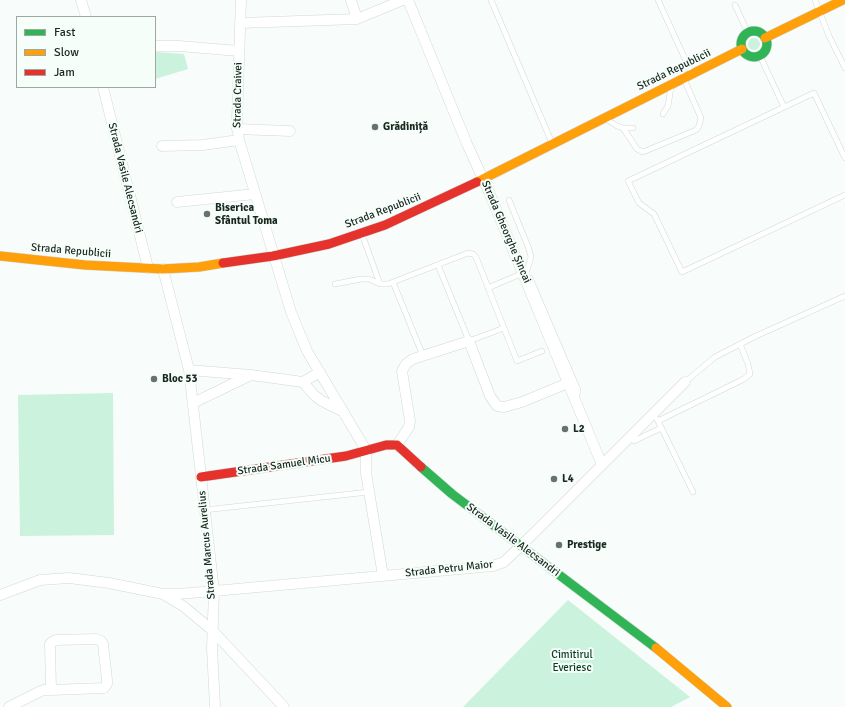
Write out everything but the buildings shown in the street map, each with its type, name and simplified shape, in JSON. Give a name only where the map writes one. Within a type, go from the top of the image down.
[{"type":"main road","points":[[766,38],[843,0]]},
{"type":"main road","points":[[756,31],[766,38],[766,50],[760,56],[748,56],[742,49],[742,41],[748,32],[756,31]]},
{"type":"main road","name":"Strada Republicii","points":[[0,256],[85,265],[163,269],[198,267],[273,256],[311,248],[362,233],[412,214],[742,49]]},
{"type":"main road","points":[[366,450],[386,445],[397,446]]},
{"type":"main road","name":"Strada Vasile Alecsandri","points":[[397,446],[452,494],[670,658],[728,707]]},
{"type":"main road","name":"Strada Samuel Micu","points":[[201,477],[346,456],[366,450]]},
{"type":"street","points":[[81,0],[86,16]]},
{"type":"street","name":"Strada Craivei","points":[[241,0],[237,129],[273,256]]},
{"type":"street","points":[[351,0],[357,19]]},
{"type":"street","points":[[240,23],[357,19],[403,0]]},
{"type":"street","name":"Strada Gheorghe Șincai","points":[[408,0],[467,144],[484,179],[525,274],[602,465]]},
{"type":"street","points":[[156,46],[179,46],[239,51]]},
{"type":"street","name":"Strada Vasile Alecsandri","points":[[103,88],[148,268]]},
{"type":"street","points":[[237,129],[290,131]]},
{"type":"street","points":[[162,146],[219,144],[239,140]]},
{"type":"street","points":[[177,202],[255,194]]},
{"type":"street","points":[[273,256],[291,312],[307,351],[366,450],[366,473],[383,576]]},
{"type":"street","points":[[163,269],[189,370],[193,403],[250,375]]},
{"type":"street","points":[[397,446],[405,434],[410,421],[402,371],[406,364],[414,359],[468,341],[490,396],[497,406],[504,407],[522,402],[568,383]]},
{"type":"street","points":[[189,370],[250,375],[303,382],[320,372]]},
{"type":"street","points":[[303,382],[314,395],[322,401],[344,412]]},
{"type":"street","name":"Strada Petru Maior","points":[[163,594],[214,592],[472,569],[493,566],[504,562],[602,465],[656,417],[685,382]]},
{"type":"street","name":"Strada Marcus Aurelius","points":[[193,403],[214,592],[212,630],[213,693],[215,707]]},
{"type":"street","points":[[0,595],[40,580],[69,578],[109,583],[163,594],[187,610],[212,630],[284,707]]},
{"type":"street","points":[[9,707],[43,690],[51,690],[104,688],[107,684],[107,680],[103,644],[101,641],[96,639],[56,640],[52,642],[50,644],[51,690]]},
{"type":"lane","points":[[491,0],[552,144]]},
{"type":"lane","points":[[624,128],[637,149],[643,152],[696,130],[699,126],[701,118],[688,77],[658,0]]},
{"type":"lane","points":[[815,0],[828,36],[845,68]]},
{"type":"lane","points":[[735,5],[748,32]]},
{"type":"lane","points":[[760,56],[784,107]]},
{"type":"lane","points":[[663,114],[668,106],[672,85]]},
{"type":"lane","points":[[845,158],[814,93],[628,181],[639,203],[654,214],[682,272],[845,195]]},
{"type":"lane","points":[[604,118],[617,126],[633,128]]},
{"type":"lane","points":[[509,200],[531,257],[525,274],[578,390],[575,401]]},
{"type":"lane","points":[[362,233],[380,284]]},
{"type":"lane","points":[[335,284],[361,279],[369,279],[380,284],[388,284],[468,253],[473,254],[476,257],[517,361],[542,351]]},
{"type":"lane","points":[[438,265],[468,341],[504,328]]},
{"type":"lane","points":[[488,288],[525,274]]},
{"type":"lane","points":[[393,282],[423,356]]},
{"type":"lane","points":[[685,382],[715,357],[845,296]]},
{"type":"lane","points":[[693,492],[656,417],[744,379],[750,374],[748,364],[740,344]]},
{"type":"lane","points":[[634,441],[661,428]]},
{"type":"lane","points":[[204,510],[369,492]]},
{"type":"green space","points":[[752,38],[756,38],[760,44],[756,50],[752,50],[748,46],[748,42]]},
{"type":"green space","points":[[156,52],[184,54],[188,69],[156,79]]},
{"type":"green space","points":[[113,393],[114,535],[20,536],[18,395]]},
{"type":"green space","name":"Cimitirul Everiesc","points":[[568,600],[690,697],[671,707],[463,707]]},
{"type":"traffic: fast","points":[[754,31],[763,35],[767,44],[763,53],[754,57],[745,53],[741,44],[745,35],[754,31]]},
{"type":"traffic: fast","points":[[421,467],[452,494],[656,648]]},
{"type":"traffic: slow","points":[[765,38],[843,0]]},
{"type":"traffic: slow","points":[[477,182],[742,49]]},
{"type":"traffic: slow","points":[[0,256],[85,265],[163,269],[199,267],[223,263]]},
{"type":"traffic: slow","points":[[656,648],[727,707]]},
{"type":"traffic: jam","points":[[223,263],[273,256],[329,244],[385,225],[477,182]]},
{"type":"traffic: jam","points":[[201,477],[346,456],[386,445],[397,445],[421,467]]},
{"type":"place","name":"Grădiniță","points":[[375,127]]},
{"type":"place","name":"Biserica Sfântul Toma","points":[[207,214]]},
{"type":"place","name":"Bloc 53","points":[[154,379]]},
{"type":"place","name":"L2","points":[[565,429]]},
{"type":"place","name":"L4","points":[[554,479]]},
{"type":"place","name":"Prestige","points":[[559,545]]}]
